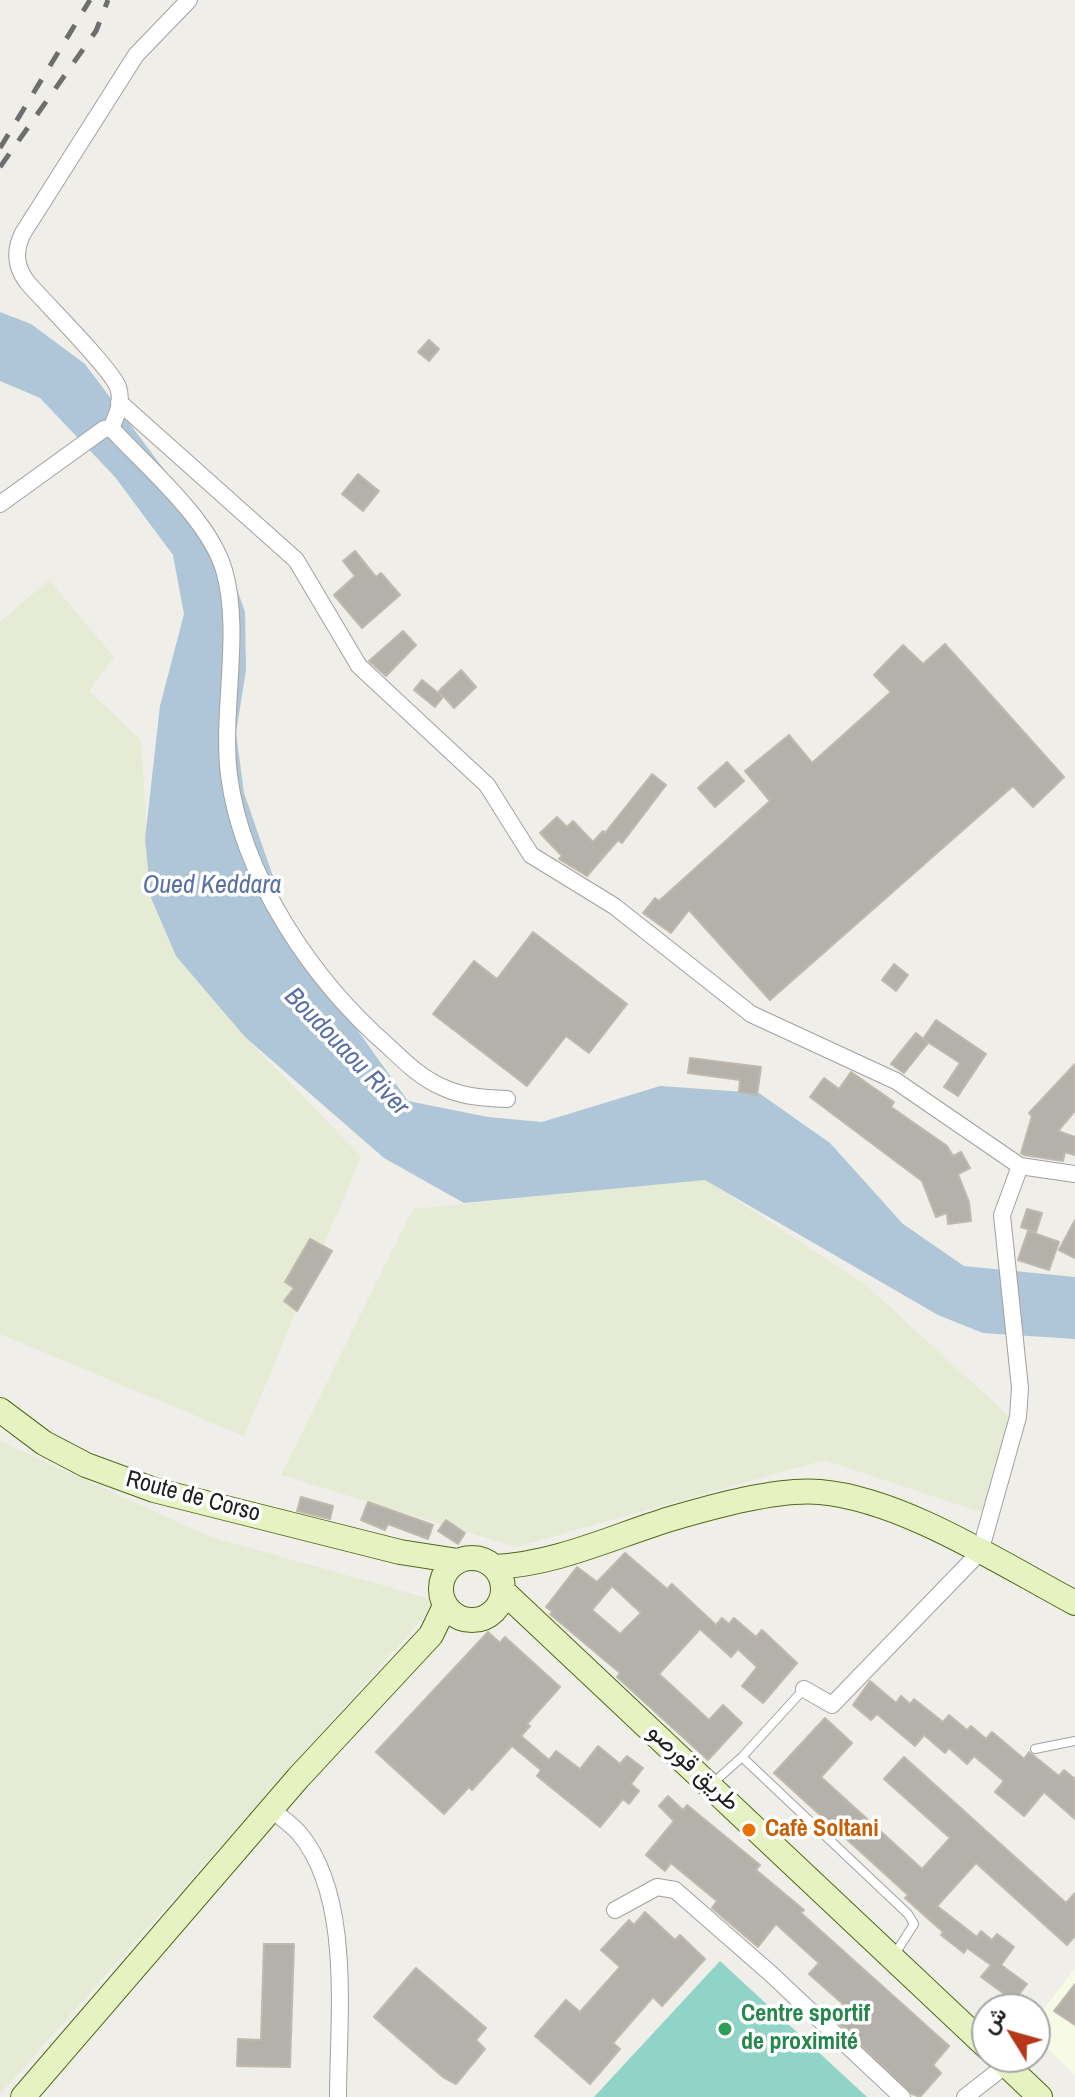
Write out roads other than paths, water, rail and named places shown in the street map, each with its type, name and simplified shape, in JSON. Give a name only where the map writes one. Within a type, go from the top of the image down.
[{"type":"main road","name":"Route de Corso","points":[[0,1410],[44,1443],[86,1465],[154,1490],[400,1552],[458,1561],[478,1558],[499,1590]]},
{"type":"main road","points":[[451,1604],[480,1620],[499,1590],[533,1579],[573,1551],[674,1518],[774,1495],[817,1491],[860,1498],[980,1552],[1075,1603]]},
{"type":"main road","name":"Route de Corso","points":[[400,1552],[416,1561],[451,1604]]},
{"type":"main road","points":[[23,2097],[271,1809],[431,1635],[451,1604],[450,1567],[458,1561]]},
{"type":"main road","name":"طريق قورصو","points":[[499,1590],[711,1785],[971,2032]]},
{"type":"main road","points":[[1015,2073],[1040,2097]]},
{"type":"street","points":[[0,504],[108,428],[119,402],[116,383],[27,282],[17,264],[16,253],[23,233],[136,55],[189,0]]},
{"type":"street","points":[[119,402],[296,560],[359,666],[487,785],[531,855],[614,906],[751,1014],[896,1081],[1020,1166],[1075,1174]]},
{"type":"street","points":[[108,428],[200,525],[223,567],[229,599],[227,744],[232,800],[248,853],[273,903],[341,1001],[419,1074],[458,1094],[507,1099]]},
{"type":"street","points":[[804,1689],[832,1705],[980,1552],[1018,1417],[1020,1388],[1002,1215],[1020,1166]]},
{"type":"street","points":[[271,1809],[300,1834],[327,1886],[337,1933],[338,2097]]},
{"type":"street","points":[[615,1910],[657,1887],[675,1890],[770,1973],[862,2063],[902,2097]]},
{"type":"street","points":[[965,2097],[990,2073]]},
{"type":"lane","points":[[711,1785],[742,1757],[804,1689]]},
{"type":"lane","points":[[1035,1749],[1075,1741]]},
{"type":"lane","points":[[742,1757],[912,1919],[911,1933],[893,1957]]},
{"type":"water","name":"Oued Keddara","points":[[0,312],[31,324],[85,364],[222,547],[245,612],[246,670],[236,733],[244,793],[283,905],[326,986],[408,1101],[488,1117],[542,1122],[660,1086],[759,1093],[830,1143],[903,1224],[964,1266],[1075,1277],[1075,1339],[983,1333],[938,1315],[705,1180],[464,1203],[384,1158],[245,1037],[176,956],[151,898],[145,839],[160,706],[184,614],[173,555],[115,477],[40,398],[0,381]]},
{"type":"railway","points":[[0,148],[90,0]]},
{"type":"railway","points":[[0,167],[96,31],[108,0]]},
{"type":"place","name":"Cafè Soltani","points":[[749,1830]]},
{"type":"place","name":"Centre sportif de proximité","points":[[725,2029]]},
{"type":"water label","name":"Boudouaou River","points":[[346,1052]]}]
